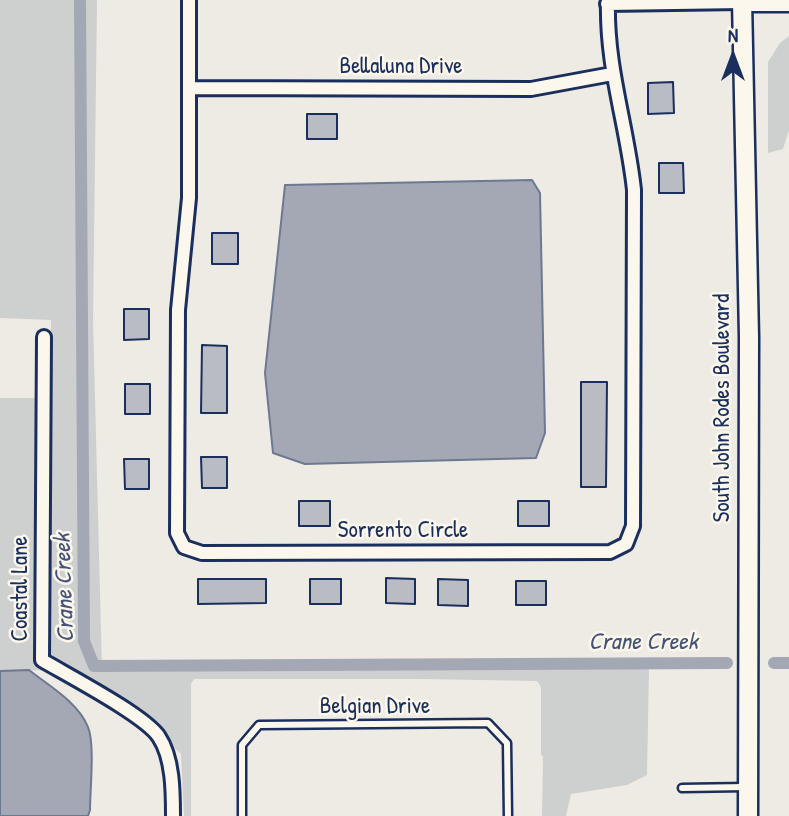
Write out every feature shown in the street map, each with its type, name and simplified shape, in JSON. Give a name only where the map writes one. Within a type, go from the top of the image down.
[{"type":"main road","points":[[742,1],[789,2]]},
{"type":"main road","name":"South John Rodes Boulevard","points":[[742,1],[749,337],[748,816]]},
{"type":"street","name":"Sorrento Circle","points":[[189,0],[189,198],[178,310],[177,533],[184,547],[201,553],[610,552],[626,544],[633,526],[634,190],[630,148],[612,74],[608,45],[608,2],[742,1]]},
{"type":"street","name":"Bellaluna Drive","points":[[189,88],[531,89],[612,74]]},
{"type":"street","name":"Coastal Lane","points":[[44,337],[42,660],[134,715],[159,736],[173,775],[173,816]]},
{"type":"lane","name":"Belgian Drive","points":[[242,816],[242,745],[259,725],[474,723],[488,723],[507,743],[508,816]]},
{"type":"lane","points":[[681,788],[748,786]]},
{"type":"shaded area","points":[[0,0],[97,0],[93,320],[102,671],[210,664],[649,668],[647,775],[627,785],[571,794],[566,816],[542,816],[541,687],[537,681],[194,679],[191,684],[191,816],[184,816],[181,754],[135,712],[53,670],[0,671],[0,398],[50,398],[51,320],[0,318]]},
{"type":"shaded area","points":[[789,36],[789,130],[783,149],[768,153],[768,62],[780,43]]},
{"type":"shaded area","points":[[532,180],[540,193],[545,433],[536,458],[305,464],[273,453],[265,373],[285,185]]},
{"type":"shaded area","points":[[29,670],[70,702],[88,727],[92,755],[88,816],[0,816],[0,671]]},
{"type":"building","points":[[673,82],[674,113],[648,114],[648,83]]},
{"type":"building","points":[[307,114],[337,114],[337,139],[307,139]]},
{"type":"building","points":[[659,163],[683,163],[684,193],[659,193]]},
{"type":"building","points":[[212,233],[238,233],[238,264],[212,264]]},
{"type":"building","points":[[124,309],[149,309],[149,339],[124,340]]},
{"type":"building","points":[[202,345],[227,346],[227,413],[201,413]]},
{"type":"building","points":[[581,382],[607,382],[606,487],[581,487]]},
{"type":"building","points":[[125,384],[150,384],[150,414],[125,414]]},
{"type":"building","points":[[201,457],[227,457],[227,488],[202,488]]},
{"type":"building","points":[[124,459],[149,459],[149,489],[125,489]]},
{"type":"building","points":[[299,501],[330,501],[330,526],[299,526]]},
{"type":"building","points":[[518,501],[549,501],[549,526],[518,526]]},
{"type":"building","points":[[386,578],[415,579],[415,604],[386,603]]},
{"type":"building","points":[[198,579],[266,579],[266,603],[198,604]]},
{"type":"building","points":[[310,579],[341,579],[341,604],[310,604]]},
{"type":"building","points":[[438,579],[468,580],[468,606],[438,605]]},
{"type":"building","points":[[516,581],[546,581],[546,605],[516,605]]},
{"type":"waterway","name":"Crane Creek","points":[[80,0],[84,641],[94,666],[727,663]]},
{"type":"waterway","name":"Crane Creek","points":[[774,663],[789,663]]}]
